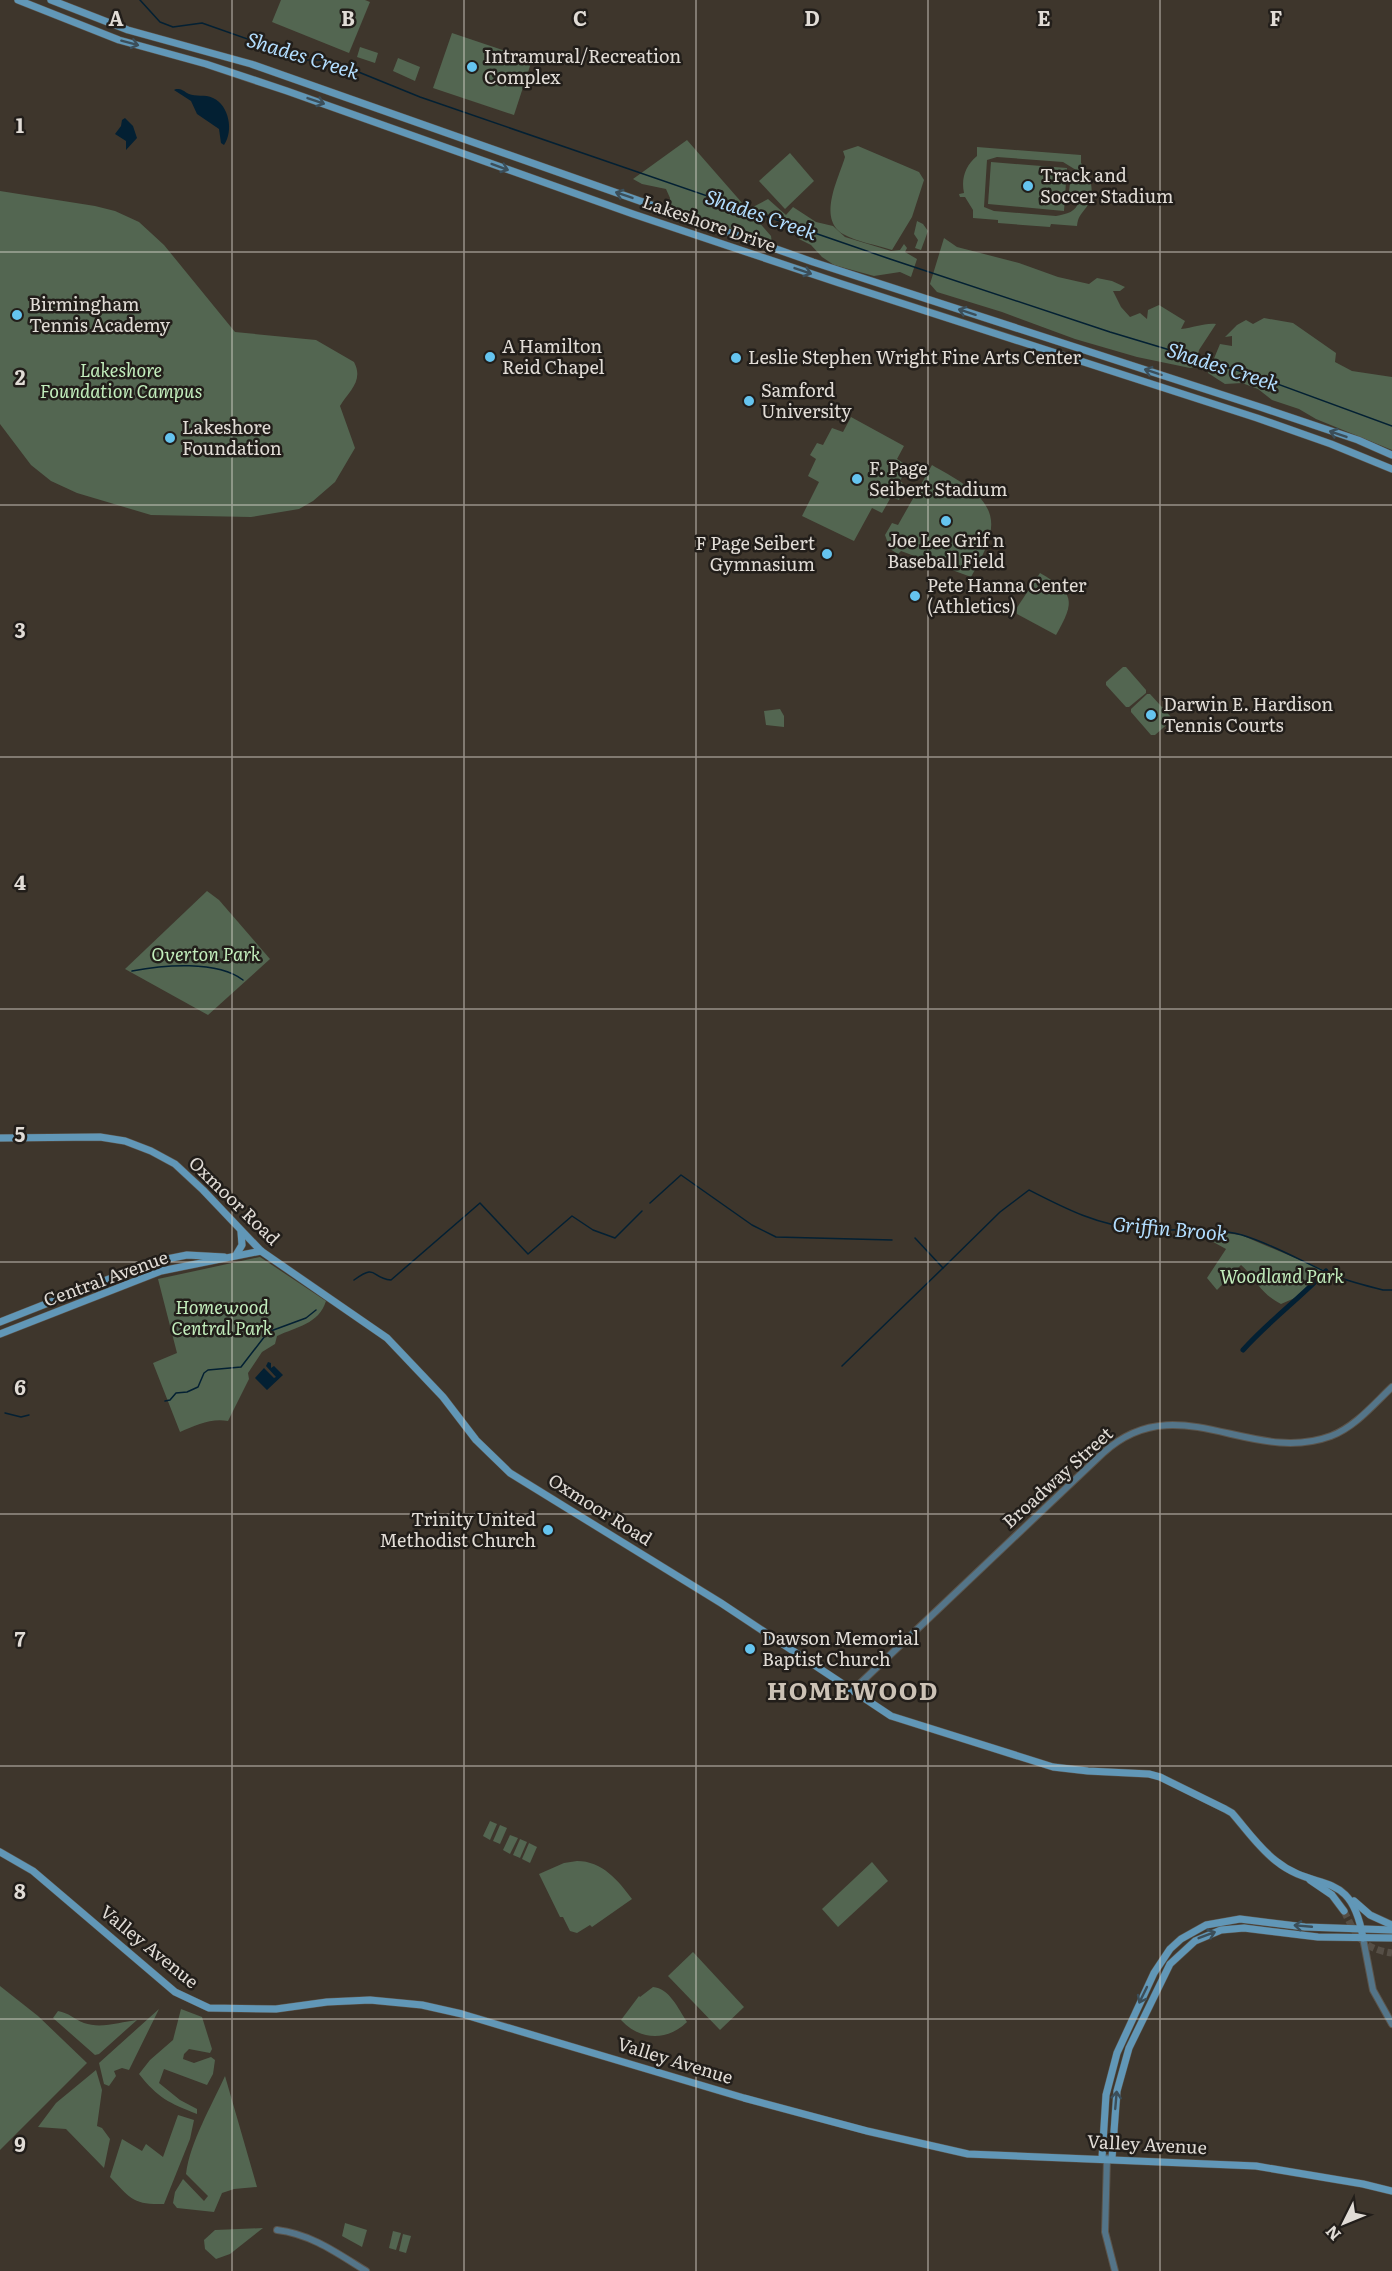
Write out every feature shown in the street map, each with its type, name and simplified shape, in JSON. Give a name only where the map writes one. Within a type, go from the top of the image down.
[{"type":"main road","name":"Lakeshore Drive","points":[[18,0],[119,40],[206,64],[633,214],[1257,418],[1331,444],[1392,469]]},
{"type":"main road","name":"Lakeshore Drive","points":[[51,0],[128,30],[251,64],[813,262],[1358,440],[1392,456]]},
{"type":"main road","points":[[206,64],[210,53]]},
{"type":"main road","name":"Oxmoor Road","points":[[0,1138],[94,1136],[125,1141],[175,1164],[261,1251],[387,1338],[443,1396],[476,1440],[510,1473],[722,1603],[891,1716],[1065,1769],[1149,1774],[1160,1777],[1232,1814],[1266,1852],[1286,1868]]},
{"type":"main road","points":[[236,1255],[242,1245],[241,1230]]},
{"type":"main road","name":"Central Avenue","points":[[0,1322],[152,1262],[187,1255],[224,1257],[261,1251]]},
{"type":"main road","name":"Central Avenue","points":[[0,1334],[160,1271],[217,1262],[224,1257]]},
{"type":"main road","name":"Valley Avenue","points":[[0,1852],[33,1871],[175,1992],[208,2008],[276,2009],[327,2002],[370,2000],[422,2005],[462,2014],[744,2098],[867,2131],[968,2154],[1256,2166],[1344,2180],[1392,2192]]},
{"type":"main road","points":[[1286,1868],[1329,1883],[1370,1915],[1392,1928]]},
{"type":"main road","points":[[1286,1868],[1316,1883],[1332,1895],[1344,1911]]},
{"type":"main road","points":[[1347,1895],[1356,1910],[1362,1934]]},
{"type":"main road","points":[[1107,2158],[1117,2091],[1129,2048],[1163,1976],[1178,1955],[1195,1941],[1221,1930],[1244,1928],[1318,1937],[1362,1934],[1392,1928]]},
{"type":"main road","points":[[1362,1934],[1392,1938]]},
{"type":"street","name":"Broadway Street","points":[[852,1691],[1120,1440],[1137,1432],[1175,1423],[1259,1441],[1285,1444],[1306,1443],[1334,1435],[1359,1419],[1392,1387]]},
{"type":"street","points":[[1362,1934],[1373,1990],[1392,2024]]},
{"type":"street","points":[[1107,2158],[1105,2232],[1115,2271]]},
{"type":"street","points":[[277,2230],[293,2232],[323,2244],[366,2271]]},
{"type":"green space","points":[[281,0],[365,0],[370,2],[349,53],[272,22]]},
{"type":"green space","points":[[452,33],[532,60],[514,115],[433,88]]},
{"type":"green space","points":[[360,47],[378,53],[375,63],[357,57]]},
{"type":"green space","points":[[398,58],[420,67],[415,81],[393,71]]},
{"type":"green space","points":[[687,140],[771,236],[772,243],[679,210],[669,203],[670,198],[666,189],[642,184],[633,179]]},
{"type":"green space","points":[[858,146],[919,172],[924,180],[912,217],[892,250],[843,234],[835,227],[832,218],[832,197],[845,157],[843,151]]},
{"type":"green space","points":[[977,147],[1081,155],[1081,163],[1090,179],[1092,191],[1089,203],[1077,226],[1051,224],[1050,227],[998,223],[998,220],[973,218],[973,210],[965,197],[960,197],[959,194],[964,193],[965,173],[969,164],[977,156]],"holes":[[[997,157],[1063,162],[1076,170],[1080,176],[1071,177],[1071,180],[1080,180],[1080,184],[1070,183],[1068,200],[1079,201],[1076,208],[1070,212],[1056,216],[994,211],[984,207],[987,160]]]},
{"type":"green space","points":[[790,153],[814,181],[785,209],[759,181]]},
{"type":"green space","name":"Track and Soccer Stadium","points":[[991,162],[1067,168],[1064,211],[988,204]]},
{"type":"green space","name":"Lakeshore Foundation Campus","points":[[0,191],[95,206],[115,211],[139,222],[164,245],[235,332],[316,340],[354,362],[357,369],[356,380],[340,406],[355,448],[335,482],[313,501],[299,509],[251,517],[151,515],[77,493],[51,481],[31,465],[0,424]]},
{"type":"green space","points":[[768,199],[786,215],[793,207],[816,222],[833,226],[845,237],[891,251],[900,250],[904,244],[907,248],[905,252],[917,259],[911,277],[900,272],[874,276],[834,265],[822,257],[811,245],[799,239],[791,227],[753,207]]},
{"type":"green space","points":[[917,221],[923,224],[928,231],[921,250],[915,248],[918,240],[914,234]]},
{"type":"green space","points":[[944,238],[957,247],[1019,263],[1058,277],[1089,284],[1097,278],[1112,281],[1125,287],[1120,291],[1113,291],[1121,307],[1130,317],[1140,313],[1147,319],[1148,310],[1159,305],[1185,321],[1181,329],[1216,324],[1199,350],[1195,367],[1190,368],[1137,357],[1075,339],[1002,312],[937,292],[930,284]]},
{"type":"green space","points":[[1264,318],[1293,323],[1336,353],[1335,362],[1352,371],[1392,377],[1392,450],[1316,419],[1299,409],[1272,400],[1258,389],[1242,383],[1225,384],[1208,373],[1220,344],[1232,346],[1232,336],[1225,337],[1237,325],[1246,320],[1253,324]]},
{"type":"green space","name":"F. Page Seibert Stadium","points":[[851,417],[904,446],[897,459],[908,466],[900,481],[906,486],[899,500],[891,497],[882,513],[872,508],[854,541],[802,516],[819,482],[808,476],[816,459],[810,455],[817,443],[823,445],[832,428],[843,432]]},
{"type":"green space","name":"Joe Lee Grif n Baseball Field","points":[[932,465],[974,492],[988,510],[991,521],[989,540],[971,577],[901,551],[898,554],[890,549],[885,535],[892,523],[898,525]]},
{"type":"green space","points":[[1040,573],[1060,586],[1068,598],[1067,613],[1056,635],[1017,614],[1016,609]]},
{"type":"green space","name":"Darwin E. Hardison Tennis Courts","points":[[1126,667],[1146,690],[1146,693],[1129,707],[1126,707],[1106,685],[1106,682]]},
{"type":"green space","name":"Darwin E. Hardison Tennis Courts","points":[[1147,694],[1150,694],[1171,717],[1171,721],[1155,735],[1151,735],[1131,712],[1131,709]]},
{"type":"green space","points":[[780,709],[784,716],[784,727],[766,725],[764,711]]},
{"type":"green space","name":"Overton Park","points":[[207,891],[219,900],[270,959],[208,1015],[125,969]]},
{"type":"green space","name":"Woodland Park","points":[[1206,1231],[1241,1235],[1326,1271],[1304,1294],[1281,1304],[1267,1295],[1241,1265],[1217,1290],[1207,1278],[1226,1249],[1206,1238]]},
{"type":"green space","name":"Homewood Central Park","points":[[260,1257],[326,1301],[323,1309],[306,1324],[277,1336],[275,1344],[262,1352],[248,1373],[249,1379],[228,1421],[210,1421],[180,1432],[153,1363],[177,1353],[158,1279]]},
{"type":"green space","points":[[490,1821],[497,1824],[490,1840],[483,1836]]},
{"type":"green space","points":[[500,1825],[507,1828],[500,1844],[493,1841]]},
{"type":"green space","points":[[510,1835],[518,1838],[510,1854],[503,1850]]},
{"type":"green space","points":[[520,1839],[527,1842],[520,1858],[513,1855]]},
{"type":"green space","points":[[529,1843],[537,1847],[530,1863],[522,1859]]},
{"type":"green space","points":[[577,1861],[602,1868],[621,1885],[632,1899],[592,1927],[590,1925],[577,1933],[570,1931],[563,1917],[560,1917],[539,1874],[564,1863]]},
{"type":"green space","points":[[872,1862],[888,1881],[838,1927],[822,1909]]},
{"type":"green space","points":[[693,1952],[744,2007],[720,2030],[668,1976]]},
{"type":"green space","points":[[0,1986],[38,2016],[87,2063],[0,2150]]},
{"type":"green space","points":[[653,1987],[659,1988],[668,1995],[687,2022],[671,2033],[645,2035],[621,2020],[639,1996]]},
{"type":"green space","points":[[159,2009],[129,2070],[122,2068],[114,2071],[116,2076],[109,2086],[104,2084],[99,2063]]},
{"type":"green space","points":[[181,2009],[202,2017],[212,2049],[210,2053],[189,2049],[183,2059],[194,2063],[211,2057],[215,2060],[213,2074],[207,2085],[164,2069],[159,2083],[180,2100],[197,2109],[197,2114],[165,2099],[152,2089],[139,2074],[150,2060],[173,2040]]},
{"type":"green space","points":[[58,2011],[90,2025],[137,2020],[95,2055],[53,2018]]},
{"type":"green space","points":[[96,2070],[102,2090],[97,2126],[102,2128],[110,2139],[104,2168],[66,2129],[38,2127],[56,2103]]},
{"type":"green space","points":[[225,2076],[257,2187],[234,2189],[222,2193],[214,2212],[177,2208],[173,2203],[175,2192],[183,2179],[204,2201],[208,2196],[186,2174],[192,2149]]},
{"type":"green space","points":[[178,2115],[194,2120],[190,2139],[164,2204],[145,2203],[133,2199],[110,2177],[122,2139],[142,2151],[146,2144],[163,2157]]},
{"type":"green space","points":[[345,2223],[367,2230],[362,2247],[342,2236]]},
{"type":"green space","points":[[263,2228],[230,2254],[216,2259],[205,2249],[204,2240],[215,2230]]},
{"type":"green space","points":[[393,2231],[401,2233],[396,2250],[389,2248]]},
{"type":"green space","points":[[403,2234],[411,2236],[406,2253],[399,2251]]},
{"type":"water","points":[[174,90],[191,95],[210,97],[223,106],[229,126],[224,145],[221,143],[219,129],[197,114],[191,101]]},
{"type":"water","points":[[125,118],[133,126],[137,138],[126,150],[126,141],[115,134]]},
{"type":"water","points":[[268,1362],[271,1363],[271,1368],[274,1366],[283,1375],[267,1390],[255,1378],[264,1368],[274,1378],[276,1377],[266,1366]]},
{"type":"waterway","name":"Shades Creek","points":[[140,0],[160,22],[173,27],[202,23],[307,60],[329,60],[420,97],[890,259],[1110,332],[1253,375],[1392,426]]},
{"type":"waterway","points":[[132,971],[174,966],[205,967],[219,969],[243,980]]},
{"type":"waterway","name":"Griffin Brook","points":[[650,1203],[681,1175],[752,1225],[776,1237],[892,1240]]},
{"type":"waterway","name":"Griffin Brook","points":[[915,1238],[943,1268],[1000,1212],[1029,1190],[1070,1210],[1111,1224],[1153,1230],[1204,1230],[1242,1235],[1335,1276],[1383,1290],[1392,1290]]},
{"type":"waterway","name":"Griffin Brook","points":[[354,1280],[371,1272],[391,1280],[480,1203],[528,1254],[572,1216],[593,1230],[615,1238],[642,1211]]},
{"type":"waterway","points":[[842,1366],[943,1268]]},
{"type":"waterway","points":[[1243,1350],[1326,1271]]},
{"type":"waterway","name":"Griffin Brook","points":[[165,1401],[170,1400],[176,1393],[187,1392],[198,1387],[204,1373],[208,1370],[241,1367],[268,1332],[306,1318],[316,1310]]},
{"type":"waterway","name":"Griffin Brook","points":[[5,1413],[21,1417],[29,1415]]},
{"type":"tunnel","points":[[1344,1911],[1352,1928],[1367,1945],[1392,1953]]},
{"type":"place","name":"Intramural/Recreation Complex","points":[[472,67]]},
{"type":"place","name":"Track and Soccer Stadium","points":[[1028,186]]},
{"type":"place","name":"Birmingham Tennis Academy","points":[[17,315]]},
{"type":"place","name":"A Hamilton Reid Chapel","points":[[490,357]]},
{"type":"place","name":"Leslie Stephen Wright Fine Arts Center","points":[[736,358]]},
{"type":"place","name":"Samford University","points":[[749,401]]},
{"type":"place","name":"Lakeshore Foundation","points":[[170,438]]},
{"type":"place","name":"F. Page Seibert Stadium","points":[[857,479]]},
{"type":"place","name":"Joe Lee Grif n Baseball Field","points":[[946,521]]},
{"type":"place","name":"F Page Seibert Gymnasium","points":[[827,554]]},
{"type":"place","name":"Pete Hanna Center (Athletics)","points":[[915,596]]},
{"type":"place","name":"Darwin E. Hardison Tennis Courts","points":[[1151,715]]},
{"type":"place","name":"Trinity United Methodist Church","points":[[548,1530]]},
{"type":"place","name":"Dawson Memorial Baptist Church","points":[[750,1649]]},
{"type":"district","name":"HOMEWOOD","points":[[853,1692]]}]
